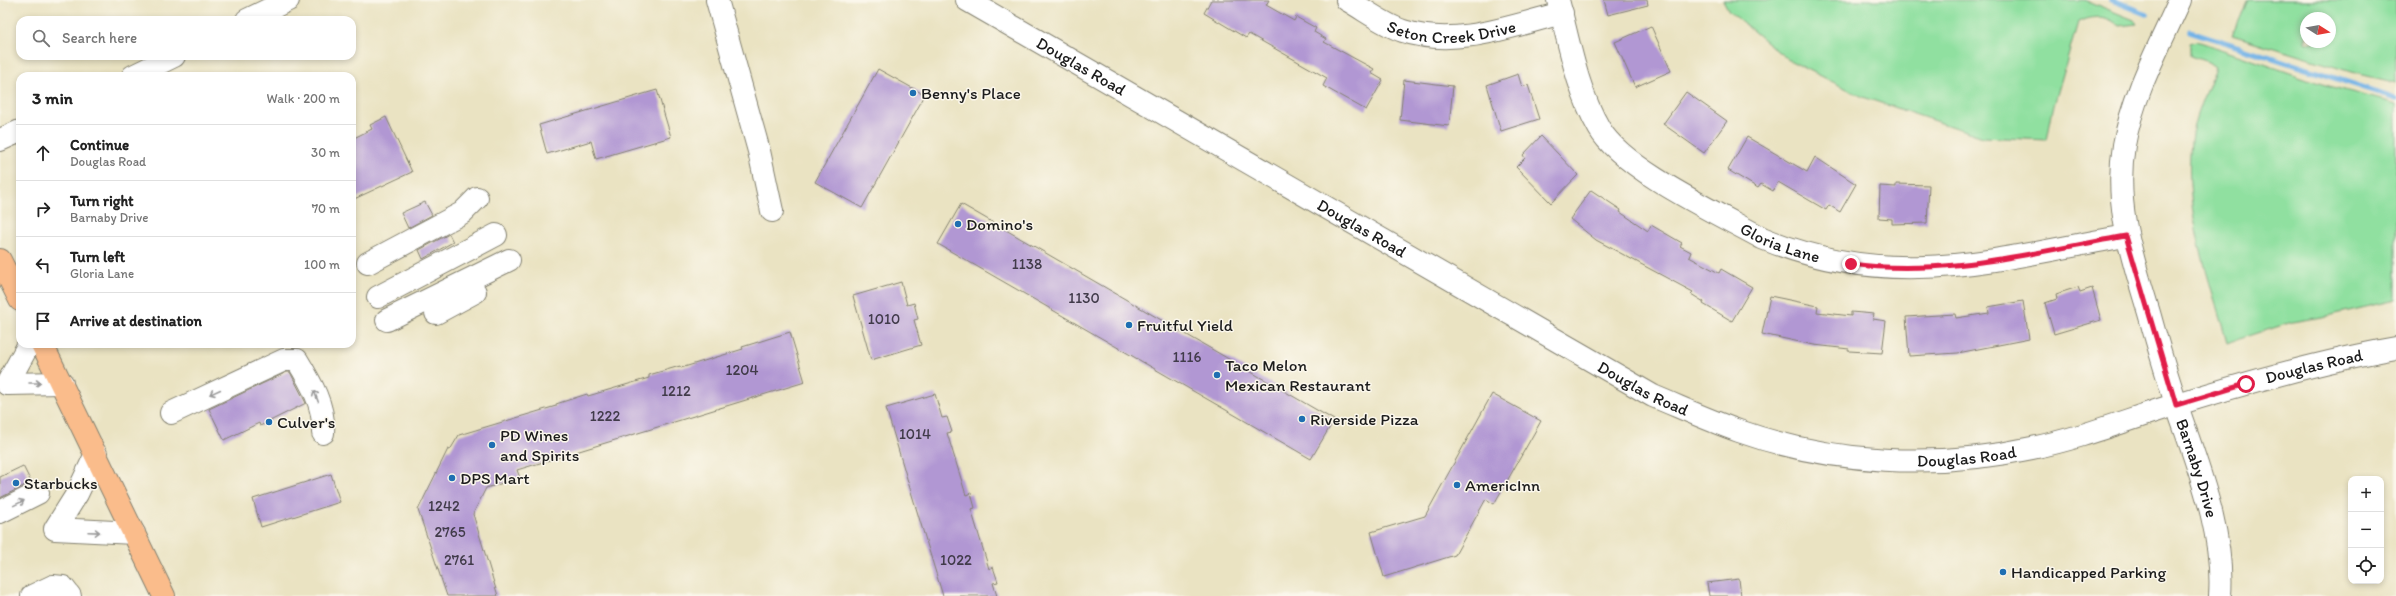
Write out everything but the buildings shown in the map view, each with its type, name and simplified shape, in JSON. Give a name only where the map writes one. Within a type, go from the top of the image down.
[{"type":"main road","points":[[0,260],[16,291]]},
{"type":"main road","points":[[44,348],[164,596]]},
{"type":"street","points":[[255,16],[288,0]]},
{"type":"street","points":[[717,0],[759,151],[772,211]]},
{"type":"street","name":"Douglas Road","points":[[967,0],[1653,396],[1740,432],[1836,455],[1871,459],[1951,460],[2034,448],[2304,366],[2396,348]]},
{"type":"street","name":"Seton Creek Drive","points":[[1347,0],[1402,31],[1422,36],[1445,37],[1474,36],[1560,6]]},
{"type":"street","name":"Gloria Lane","points":[[1560,6],[1586,102],[1600,129],[1617,149],[1660,181],[1762,238],[1779,245],[1811,256],[1851,264],[1908,269],[1960,266],[2126,236]]},
{"type":"street","name":"Barnaby Drive","points":[[2178,6],[2137,97],[2124,145],[2120,189],[2126,236],[2176,405],[2198,465],[2215,531],[2220,596]]},
{"type":"street","points":[[141,72],[166,60]]},
{"type":"street","points":[[0,140],[16,133]]},
{"type":"street","points":[[368,263],[462,213],[477,198],[458,201],[378,241]]},
{"type":"street","points":[[383,308],[504,254],[436,313]]},
{"type":"street","points":[[27,348],[7,384],[62,383]]},
{"type":"street","points":[[171,413],[284,360],[297,360],[311,384],[324,417],[323,433]]},
{"type":"street","points":[[96,454],[77,494],[55,529],[134,533]]},
{"type":"street","points":[[0,512],[38,494]]},
{"type":"street","points":[[32,596],[53,586],[63,587],[70,596]]},
{"type":"green space","points":[[1723,0],[2085,0],[2134,20],[2137,24],[2119,26],[2109,19],[2099,17],[2089,18],[2078,22],[2053,109],[2047,140],[1983,137],[1863,97],[1787,59],[1729,11]]},
{"type":"green space","points":[[2248,0],[2396,0],[2396,83],[2351,72],[2232,35]]},
{"type":"green space","points":[[2197,41],[2322,84],[2396,104],[2396,300],[2327,316],[2292,322],[2227,343],[2199,244],[2191,194],[2190,168],[2192,132],[2197,113],[2215,67],[2208,62],[2190,56],[2190,43]]},
{"type":"waterway","points":[[2112,0],[2147,14]]},
{"type":"waterway","points":[[2190,31],[2396,98]]},
{"type":"place","name":"Benny's Place","points":[[913,93]]},
{"type":"place","name":"Domino's","points":[[958,224]]},
{"type":"place","name":"Fruitful Yield","points":[[1129,325]]},
{"type":"place","name":"Taco Melon Mexican Restaurant","points":[[1217,375]]},
{"type":"place","name":"Riverside Pizza","points":[[1302,419]]},
{"type":"place","name":"Culver's","points":[[269,422]]},
{"type":"place","name":"PD Wines and Spirits","points":[[492,445]]},
{"type":"place","name":"DPS Mart","points":[[452,478]]},
{"type":"place","name":"Starbucks","points":[[16,483]]},
{"type":"place","name":"AmericInn","points":[[1457,485]]},
{"type":"place","name":"Handicapped Parking","points":[[2003,572]]},
{"type":"route","points":[[1851,264],[1908,269],[1960,266],[2126,236],[2176,405],[2246,384]]}]
